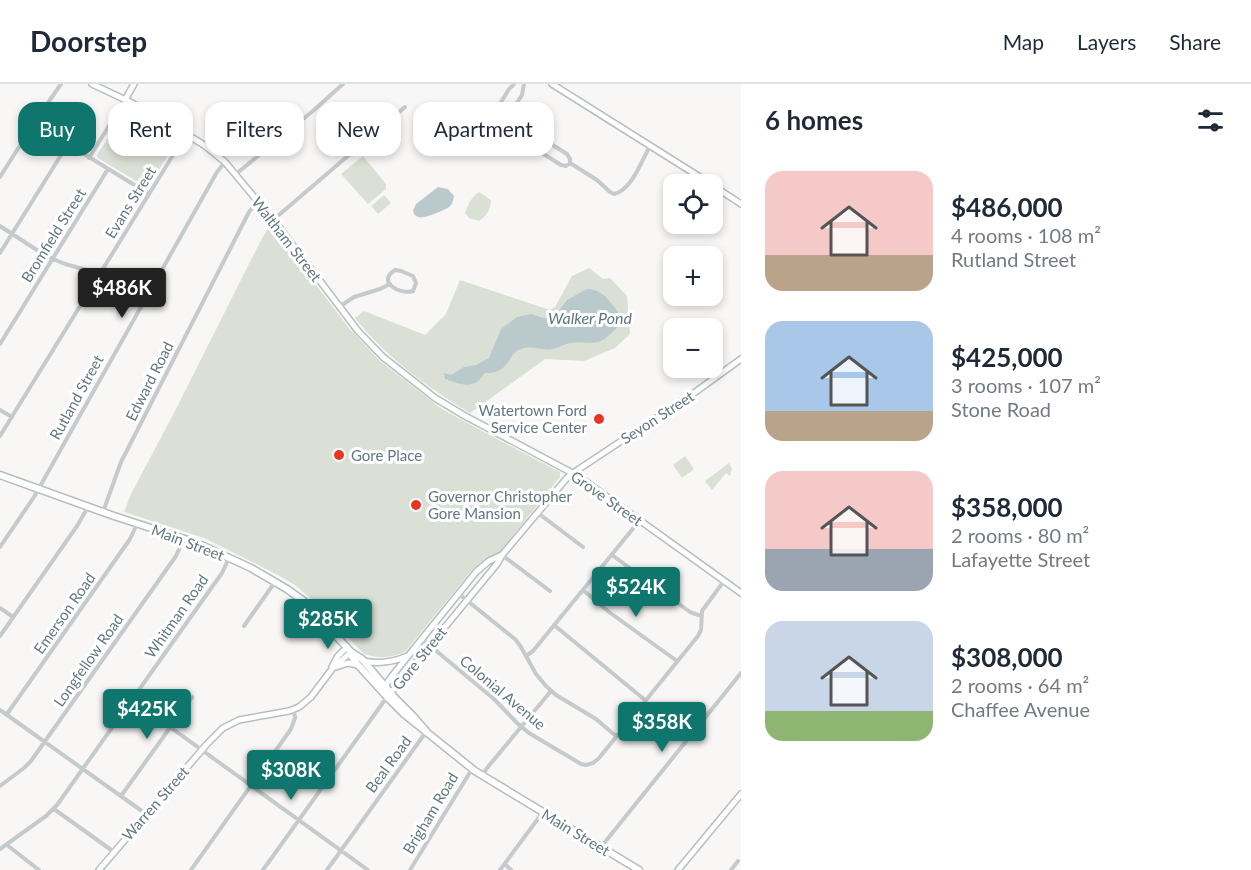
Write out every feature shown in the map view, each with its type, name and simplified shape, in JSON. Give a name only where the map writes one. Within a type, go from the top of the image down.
[{"type":"main road","name":"Main Street","points":[[0,475],[137,524],[184,538],[275,581],[305,602],[349,650],[352,657],[385,687],[389,695]]},
{"type":"main road","name":"Main Street","points":[[361,663],[389,695],[426,731],[472,769],[639,870]]},
{"type":"street","points":[[0,177],[61,84]]},
{"type":"street","name":"Waltham Street","points":[[92,84],[130,102]]},
{"type":"street","points":[[90,158],[134,84]]},
{"type":"street","points":[[236,174],[343,84]]},
{"type":"street","points":[[501,102],[514,84]]},
{"type":"street","points":[[518,102],[522,95],[524,84]]},
{"type":"street","points":[[552,84],[695,174]]},
{"type":"street","points":[[273,220],[405,107]]},
{"type":"street","name":"Waltham Street","points":[[193,139],[225,162],[236,174],[358,331],[383,357],[435,398],[465,417]]},
{"type":"street","points":[[554,146],[567,154],[570,163],[597,180],[612,193],[618,193],[631,180],[651,145]]},
{"type":"street","points":[[0,253],[66,149],[72,147],[149,194]]},
{"type":"street","name":"Evans Street","points":[[0,436],[172,156]]},
{"type":"street","points":[[547,156],[561,165],[566,166],[570,163]]},
{"type":"street","name":"Rutland Street","points":[[0,547],[32,502],[217,172],[225,162]]},
{"type":"street","name":"Bromfield Street","points":[[0,344],[108,169]]},
{"type":"street","points":[[723,192],[741,204]]},
{"type":"street","name":"Edward Road","points":[[104,512],[121,462],[249,212],[258,201]]},
{"type":"street","points":[[0,226],[53,259],[100,275],[117,284]]},
{"type":"street","points":[[398,270],[413,276],[416,283],[414,289],[408,292],[390,284],[389,275],[398,270]]},
{"type":"street","points":[[339,306],[351,298],[390,284]]},
{"type":"street","name":"Seyon Street","points":[[573,473],[694,393],[741,358]]},
{"type":"street","points":[[0,410],[12,417]]},
{"type":"street","name":"Grove Street","points":[[465,417],[573,473],[741,593]]},
{"type":"street","name":"Gore Street","points":[[389,695],[502,555],[573,473]]},
{"type":"street","points":[[0,636],[77,526],[88,506]]},
{"type":"street","points":[[537,513],[583,547]]},
{"type":"street","points":[[526,656],[533,651],[640,520]]},
{"type":"street","name":"Emerson Road","points":[[7,714],[130,539],[137,524]]},
{"type":"street","name":"Longfellow Road","points":[[0,786],[27,765],[45,741],[176,556],[184,538]]},
{"type":"street","points":[[502,555],[550,591]]},
{"type":"street","name":"Gore Street","points":[[385,687],[482,566],[502,555]]},
{"type":"street","points":[[612,555],[690,612],[701,616]]},
{"type":"street","name":"Whitman Road","points":[[0,849],[53,809],[222,573],[230,558]]},
{"type":"street","points":[[244,626],[275,581]]},
{"type":"street","name":"Colonial Avenue","points":[[422,639],[494,699],[521,727],[576,762],[586,765],[599,758],[699,633],[705,606],[724,581]]},
{"type":"street","points":[[583,590],[609,612],[677,661]]},
{"type":"street","points":[[459,594],[516,640],[536,674],[551,691],[596,718],[616,736]]},
{"type":"street","points":[[0,608],[13,617]]},
{"type":"street","points":[[554,625],[645,700]]},
{"type":"street","points":[[191,870],[293,726],[294,710],[307,701],[349,650]]},
{"type":"street","points":[[332,669],[346,663],[381,662],[409,656]]},
{"type":"street","points":[[601,847],[741,673]]},
{"type":"street","points":[[482,776],[551,691]]},
{"type":"street","points":[[263,870],[389,695]]},
{"type":"street","points":[[121,796],[192,697]]},
{"type":"street","points":[[0,710],[146,814]]},
{"type":"street","name":"Warren Street","points":[[99,870],[201,750],[223,728],[234,722],[294,710]]},
{"type":"street","points":[[170,727],[369,870]]},
{"type":"street","name":"Beal Road","points":[[327,870],[426,731]]},
{"type":"street","name":"Brigham Road","points":[[410,870],[472,769]]},
{"type":"street","points":[[678,870],[741,794]]},
{"type":"street","points":[[53,809],[114,852]]},
{"type":"street","points":[[500,870],[543,812]]},
{"type":"street","points":[[6,845],[39,870]]},
{"type":"street","points":[[731,870],[738,861]]},
{"type":"street","points":[[505,864],[511,870]]},
{"type":"shaded area","points":[[108,138],[108,156],[168,156],[146,187],[98,158],[97,155]]},
{"type":"shaded area","points":[[363,156],[386,184],[386,189],[368,204],[341,174]]},
{"type":"shaded area","points":[[479,192],[491,200],[488,212],[479,221],[469,218],[465,213],[470,201]]},
{"type":"shaded area","points":[[384,195],[391,203],[378,214],[371,206]]},
{"type":"shaded area","name":"Gore Place","points":[[270,225],[349,328],[380,361],[442,409],[560,472],[560,477],[500,552],[471,571],[406,651],[396,655],[380,657],[364,654],[309,597],[278,575],[204,538],[124,512],[131,494]]},
{"type":"shaded area","points":[[589,268],[603,279],[610,278],[627,296],[630,334],[615,348],[584,361],[545,359],[470,413],[408,371],[380,346],[355,318],[364,311],[425,335],[446,314],[460,280],[550,310],[555,307],[572,276]]},
{"type":"shaded area","points":[[685,456],[694,469],[682,478],[673,465]]},
{"type":"shaded area","points":[[729,463],[732,469],[730,476],[726,473],[712,490],[705,481]]},
{"type":"water","points":[[438,187],[448,189],[454,196],[450,206],[427,216],[415,216],[413,211],[416,204]]},
{"type":"water","name":"Walker Pond","points":[[587,289],[603,294],[620,316],[618,326],[604,339],[595,343],[570,343],[553,349],[521,349],[514,353],[502,369],[485,373],[474,383],[462,384],[445,379],[444,373],[451,375],[464,367],[476,365],[489,358],[501,329],[517,317],[531,314],[549,319],[567,300]]},
{"type":"place","name":"Watertown Ford Service Center","points":[[599,419]]},
{"type":"place","name":"Gore Place","points":[[339,455]]},
{"type":"place","name":"Governor Christopher Gore Mansion","points":[[416,505]]}]
